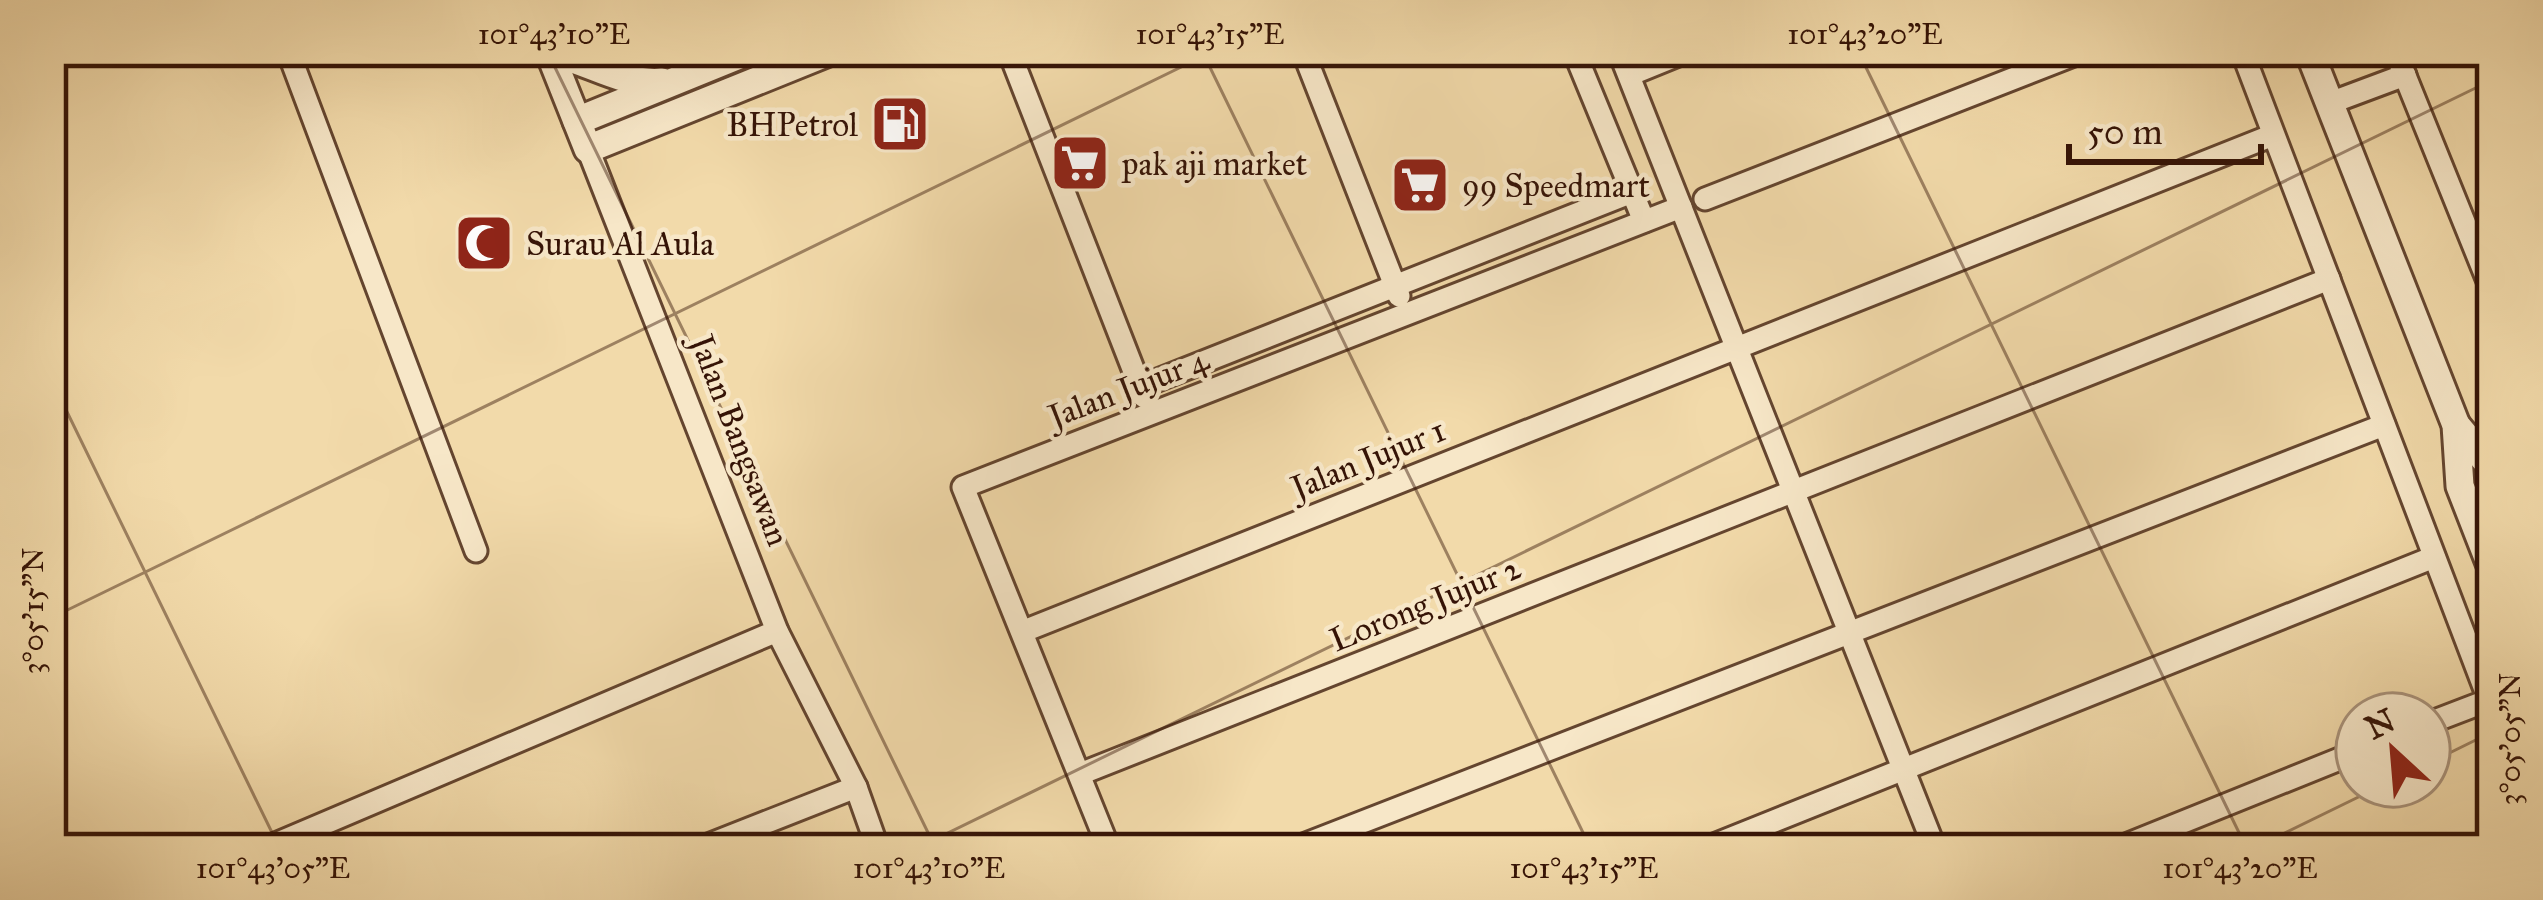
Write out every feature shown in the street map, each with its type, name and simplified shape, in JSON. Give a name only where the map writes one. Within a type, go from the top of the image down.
[{"type":"street","points":[[288,51],[476,550]]},
{"type":"street","points":[[549,51],[648,84],[673,81]]},
{"type":"street","name":"Jalan Bangsawan","points":[[549,51],[777,631],[856,788],[878,849]]},
{"type":"street","points":[[577,121],[749,51]]},
{"type":"street","points":[[588,149],[831,51]]},
{"type":"street","points":[[1009,51],[1150,414]]},
{"type":"street","points":[[1303,51],[1406,314]]},
{"type":"street","points":[[1574,51],[1644,221]]},
{"type":"street","points":[[1619,51],[1935,849]]},
{"type":"street","points":[[1629,75],[1688,51]]},
{"type":"street","points":[[1706,199],[2084,51]]},
{"type":"street","points":[[2242,51],[2488,700],[2453,714]]},
{"type":"street","points":[[2309,51],[2456,425],[2460,486],[2492,568]]},
{"type":"street","points":[[2395,51],[2492,291]]},
{"type":"street","points":[[2330,103],[2404,75]]},
{"type":"street","name":"Jalan Jujur 1","points":[[1024,631],[2273,135]]},
{"type":"street","points":[[1140,387],[1632,192]]},
{"type":"street","name":"Jalan Jujur 4","points":[[1109,849],[963,487],[1681,207]]},
{"type":"street","name":"Lorong Jujur 2","points":[[1080,774],[2329,279]]},
{"type":"street","points":[[1293,849],[2384,425]]},
{"type":"street","points":[[2456,425],[2492,467]]},
{"type":"street","points":[[1704,849],[2434,556]]},
{"type":"street","points":[[265,849],[777,631]]},
{"type":"street","points":[[2116,849],[2333,762]]},
{"type":"street","points":[[698,849],[856,788]]},
{"type":"place","name":"BHPetrol","points":[[900,124]]},
{"type":"place","name":"pak aji market","points":[[1080,163]]},
{"type":"place","name":"99 Speedmart","points":[[1420,185]]},
{"type":"place","name":"Surau Al Aula","points":[[484,243]]}]
